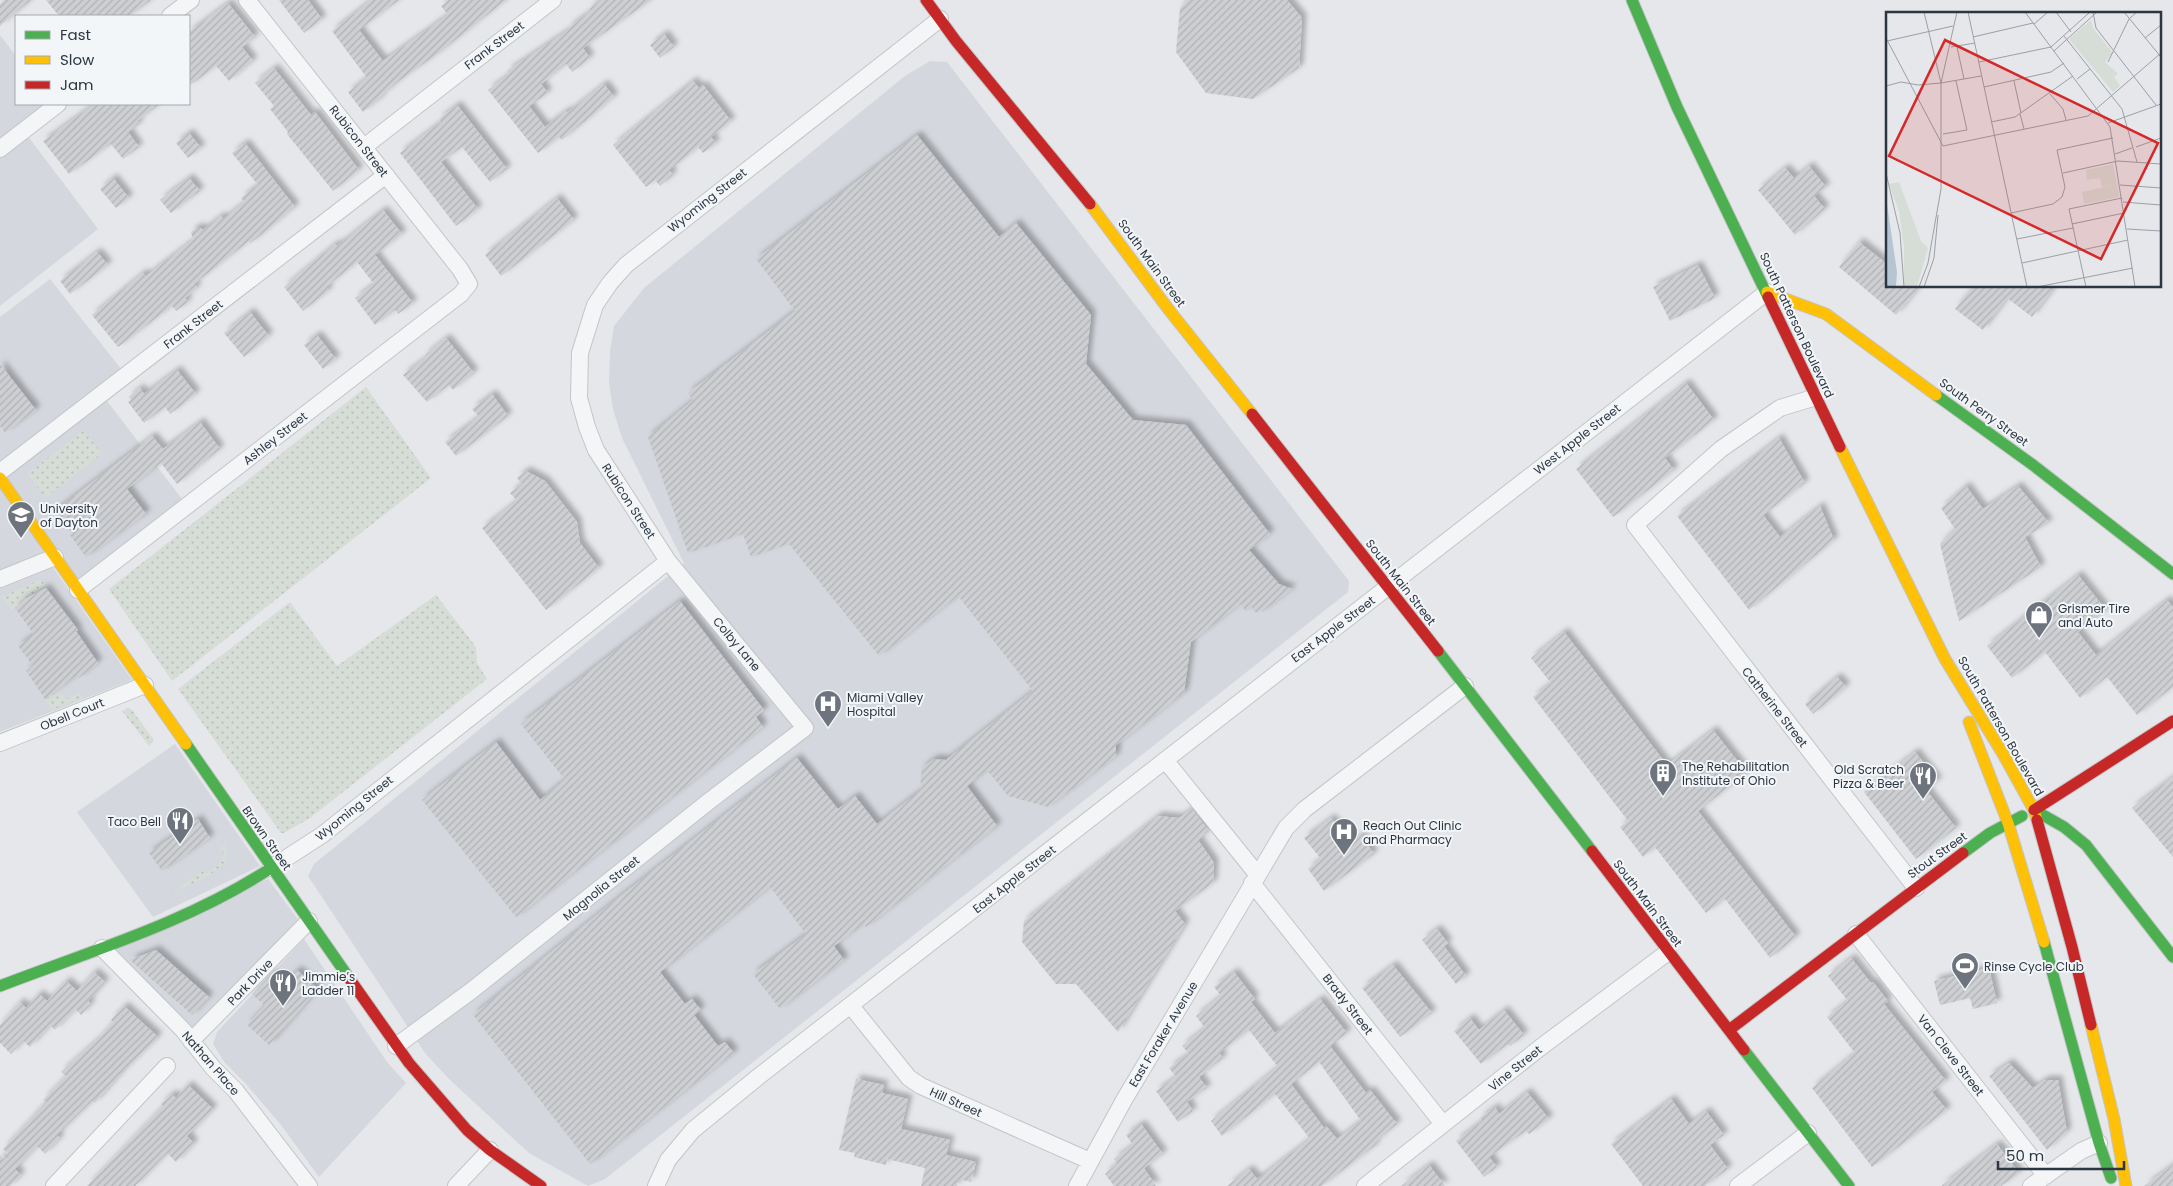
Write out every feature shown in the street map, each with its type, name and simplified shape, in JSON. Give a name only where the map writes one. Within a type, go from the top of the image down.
[{"type":"main road","name":"South Main Street","points":[[926,0],[1099,215],[1169,310],[1389,588],[1849,1186]]},
{"type":"main road","name":"South Patterson Boulevard","points":[[1632,0],[1677,108],[1897,565],[1945,658],[2003,754],[2034,810],[2072,947],[2112,1109],[2126,1186]]},
{"type":"main road","name":"South Perry Street","points":[[1767,292],[1826,314],[2033,466],[2173,574]]},
{"type":"main road","name":"Brown Street","points":[[0,478],[396,1046],[448,1110],[490,1150],[540,1186]]},
{"type":"main road","name":"South Patterson Boulevard","points":[[1945,658],[2008,823],[2033,900],[2099,1142],[2114,1186]]},
{"type":"main road","name":"Stout Street","points":[[1729,1030],[1990,833],[2034,810],[2173,721]]},
{"type":"main road","points":[[2034,810],[2064,827],[2086,844],[2173,957]]},
{"type":"main road","name":"Wyoming Street","points":[[0,986],[102,948],[200,906],[242,887],[271,868]]},
{"type":"street","points":[[171,15],[191,0]]},
{"type":"street","name":"Rubicon Street","points":[[247,0],[386,175],[469,284]]},
{"type":"street","name":"Frank Street","points":[[364,148],[553,0]]},
{"type":"street","name":"Wyoming Street","points":[[592,441],[586,428],[579,398],[580,353],[595,305],[610,282],[626,264],[940,19]]},
{"type":"street","points":[[0,149],[57,105]]},
{"type":"street","name":"Frank Street","points":[[0,472],[386,175]]},
{"type":"street","name":"Ashley Street","points":[[78,590],[461,294],[469,284]]},
{"type":"street","name":"West Apple Street","points":[[1389,588],[1767,292]]},
{"type":"street","name":"Catherine Street","points":[[1816,397],[1780,408],[1721,449],[1635,525],[1916,888]]},
{"type":"street","name":"Rubicon Street","points":[[592,441],[668,561]]},
{"type":"street","points":[[0,579],[55,557]]},
{"type":"street","name":"Wyoming Street","points":[[271,868],[322,835],[668,561]]},
{"type":"street","name":"Colby Lane","points":[[668,561],[805,728]]},
{"type":"street","name":"East Apple Street","points":[[656,1186],[668,1160],[693,1130],[1165,760],[1368,602],[1389,588]]},
{"type":"street","name":"Obell Court","points":[[0,743],[145,685]]},
{"type":"street","name":"East Foraker Avenue","points":[[1077,1186],[1286,828],[1305,808],[1465,686]]},
{"type":"street","name":"Magnolia Street","points":[[396,1046],[471,991],[708,802],[805,728]]},
{"type":"street","name":"Brady Street","points":[[1165,760],[1443,1124]]},
{"type":"street","name":"Park Drive","points":[[191,1042],[309,922]]},
{"type":"street","name":"Van Cleve Street","points":[[1856,934],[2046,1176]]},
{"type":"street","name":"Nathan Place","points":[[102,948],[182,1030],[247,1104],[309,1186]]},
{"type":"street","name":"Vine Street","points":[[1365,1186],[1560,1033],[1668,952]]},
{"type":"street","name":"Hill Street","points":[[851,1006],[909,1078],[921,1086],[1090,1161]]},
{"type":"street","points":[[54,1186],[167,1066]]},
{"type":"street","points":[[1738,1186],[1808,1133]]},
{"type":"street","points":[[2031,1186],[2080,1151],[2099,1142]]},
{"type":"street","points":[[456,1186],[490,1150]]},
{"type":"shaded area","points":[[0,35],[15,55],[15,105],[43,105],[0,140]]},
{"type":"shaded area","name":"Miami Valley Hospital","points":[[930,61],[947,62],[1349,581],[1348,592],[605,1179],[588,1186],[529,1153],[449,1079],[425,1053],[308,876],[314,864],[684,563],[622,438],[613,409],[609,383],[610,351],[614,326],[644,288],[905,76]]},
{"type":"shaded area","points":[[27,135],[98,229],[0,306],[0,155]]},
{"type":"shaded area","points":[[50,279],[122,370],[0,462],[0,317]]},
{"type":"shaded area","points":[[366,387],[431,478],[172,681],[109,589]]},
{"type":"shaded area","points":[[104,397],[182,499],[77,581],[4,475]]},
{"type":"shaded area","points":[[84,430],[102,454],[45,498],[28,473]]},
{"type":"shaded area","points":[[0,478],[50,563],[132,680],[0,732]]},
{"type":"shaded area","points":[[39,580],[47,584],[11,610],[2,597]]},
{"type":"shaded area","points":[[436,595],[476,647],[477,663],[487,679],[310,818],[281,833],[178,689],[290,602],[337,666]]},
{"type":"shaded area","points":[[59,690],[65,699],[79,693],[83,698],[52,710],[45,699]]},
{"type":"shaded area","points":[[128,708],[132,710],[154,740],[149,746],[122,711]]},
{"type":"shaded area","points":[[175,744],[260,866],[153,917],[77,812]]},
{"type":"shaded area","points":[[224,842],[227,852],[225,860],[219,868],[200,880],[171,893],[204,870],[206,874],[218,865],[224,855],[221,848]]},
{"type":"shaded area","points":[[268,879],[300,922],[194,1030],[113,951]]},
{"type":"shaded area","points":[[304,939],[387,1062],[406,1083],[319,1177],[281,1125],[246,1084],[225,1063],[213,1044],[217,1032]]},
{"type":"building","points":[[5,0],[31,0],[0,26],[0,4]]},
{"type":"building","points":[[46,0],[151,0],[131,15],[58,15]]},
{"type":"building","points":[[279,0],[308,0],[322,19],[304,33]]},
{"type":"building","points":[[371,0],[399,0],[359,30],[383,61],[448,15],[441,6],[449,0],[506,0],[439,53],[399,81],[363,112],[348,92],[367,78],[332,31]]},
{"type":"building","points":[[601,0],[651,0],[583,48],[590,58],[572,72],[566,64],[541,84],[548,93],[529,106],[545,127],[566,111],[567,113],[604,84],[614,97],[562,140],[559,137],[538,153],[488,90],[510,74],[507,71],[570,29],[569,27],[591,11],[589,9]]},
{"type":"building","points":[[1188,0],[1287,0],[1302,18],[1299,68],[1253,99],[1206,93],[1176,52],[1180,8]]},
{"type":"building","points":[[228,3],[255,37],[242,47],[253,61],[229,81],[216,66],[190,85],[190,31]]},
{"type":"building","points":[[664,34],[674,47],[660,58],[650,45]]},
{"type":"building","points":[[274,68],[311,115],[315,112],[359,170],[333,191],[287,134],[288,132],[270,109],[274,106],[255,83]]},
{"type":"building","points":[[693,81],[699,88],[703,85],[731,121],[711,137],[716,143],[703,153],[698,147],[669,170],[673,175],[660,186],[655,180],[646,187],[613,145]]},
{"type":"building","points":[[94,105],[159,105],[137,121],[139,124],[128,132],[139,147],[123,159],[111,144],[69,174],[43,141]]},
{"type":"building","points":[[457,105],[507,169],[490,182],[462,147],[441,162],[478,209],[456,226],[400,153],[441,122],[439,119]]},
{"type":"building","points":[[189,133],[201,148],[188,158],[176,143]]},
{"type":"building","points":[[917,135],[999,237],[1016,223],[1091,315],[1086,364],[1133,420],[1186,425],[1270,534],[1249,550],[1279,584],[1292,589],[1262,612],[1261,609],[1256,613],[1252,607],[1246,612],[1240,604],[1191,642],[1184,693],[1116,745],[1116,756],[1048,807],[1008,796],[987,770],[967,786],[997,826],[866,927],[863,924],[834,946],[844,960],[780,1009],[753,974],[806,934],[770,887],[660,972],[685,1004],[692,999],[701,1010],[694,1015],[718,1046],[725,1042],[734,1053],[590,1164],[473,1015],[614,901],[797,758],[838,809],[855,796],[877,824],[920,791],[922,768],[934,759],[946,760],[1033,691],[958,596],[879,656],[789,544],[751,557],[743,534],[688,553],[648,437],[693,400],[688,393],[795,311],[756,259]]},
{"type":"building","points":[[245,143],[295,207],[251,243],[249,241],[194,284],[197,288],[185,298],[188,302],[176,311],[172,306],[118,347],[92,315],[143,273],[146,276],[193,240],[191,232],[196,228],[203,230],[221,216],[223,219],[245,202],[241,198],[258,185],[232,153]]},
{"type":"building","points":[[1809,166],[1826,187],[1814,196],[1825,209],[1795,235],[1758,190],[1785,168],[1794,178]]},
{"type":"building","points":[[113,178],[129,198],[116,208],[100,189]]},
{"type":"building","points":[[189,178],[200,191],[171,213],[160,200]]},
{"type":"building","points":[[557,198],[574,220],[501,276],[485,255]]},
{"type":"building","points":[[383,210],[402,234],[375,255],[413,303],[398,314],[395,310],[375,325],[355,298],[374,284],[357,262],[326,287],[329,290],[303,311],[284,287],[335,244],[337,246]]},
{"type":"building","points":[[1859,242],[1886,263],[1886,288],[1918,288],[1896,315],[1839,267]]},
{"type":"building","points":[[97,252],[108,265],[70,294],[60,281]]},
{"type":"building","points":[[1698,265],[1715,298],[1670,321],[1653,287]]},
{"type":"building","points":[[1971,288],[2054,288],[2032,317],[2007,298],[1983,330],[1955,309]]},
{"type":"building","points":[[250,312],[269,336],[244,357],[224,333]]},
{"type":"building","points":[[317,335],[336,359],[323,369],[304,345]]},
{"type":"building","points":[[446,338],[474,373],[453,390],[449,385],[427,402],[403,375],[427,357],[425,355]]},
{"type":"building","points":[[0,364],[36,410],[5,433],[0,426]]},
{"type":"building","points":[[177,370],[196,394],[170,414],[165,407],[144,423],[128,402],[131,400],[129,397],[140,388],[144,394]]},
{"type":"building","points":[[1686,383],[1714,420],[1665,458],[1674,470],[1613,517],[1576,469]]},
{"type":"building","points":[[492,394],[508,416],[456,456],[445,442],[479,417],[472,409]]},
{"type":"building","points":[[200,422],[220,449],[177,484],[161,463],[127,489],[146,514],[86,557],[70,535],[73,534],[55,511],[152,436],[163,449]]},
{"type":"building","points":[[1779,438],[1805,483],[1763,515],[1780,537],[1820,506],[1834,540],[1749,610],[1677,516]]},
{"type":"building","points":[[526,471],[545,481],[577,522],[580,543],[599,568],[546,610],[482,528],[517,501],[510,493],[522,484],[517,478]]},
{"type":"building","points":[[1966,486],[1983,509],[2018,486],[2049,523],[2025,537],[2041,567],[1959,621],[1940,544],[1955,529],[1941,508]]},
{"type":"building","name":"Grismer Tire and Auto","points":[[2078,575],[2106,610],[2078,632],[2096,655],[2167,600],[2173,607],[2173,687],[2137,715],[2107,677],[2080,698],[2045,652],[2012,678],[1987,646]]},
{"type":"building","points":[[46,588],[78,630],[76,631],[98,663],[79,678],[77,675],[45,699],[26,671],[33,666],[18,646],[34,635],[15,608],[22,603],[21,601]]},
{"type":"building","points":[[680,601],[764,710],[756,717],[763,727],[516,917],[422,800],[496,742],[540,800],[565,780],[521,724]]},
{"type":"building","name":"The Rehabilitation Institute of Ohio","points":[[1564,632],[1667,765],[1713,730],[1747,773],[1698,811],[1796,937],[1770,958],[1725,899],[1706,913],[1655,847],[1643,857],[1620,827],[1628,821],[1533,697],[1551,683],[1531,658]]},
{"type":"building","points":[[1837,677],[1846,687],[1813,714],[1805,704]]},
{"type":"building","points":[[1915,752],[1938,781],[1926,790],[1956,828],[1916,859],[1864,792]]},
{"type":"building","points":[[2173,777],[2173,857],[2132,808]]},
{"type":"building","points":[[1192,809],[1209,831],[1198,840],[1214,863],[1213,883],[1175,911],[1185,924],[1118,1032],[1076,984],[1056,984],[1022,942],[1024,921],[1158,816],[1179,818]]},
{"type":"building","name":"Reach Out Clinic and Pharmacy","points":[[1331,818],[1350,844],[1361,836],[1374,854],[1324,891],[1308,869],[1321,859],[1304,838]]},
{"type":"building","name":"Taco Bell","points":[[198,819],[210,838],[162,871],[149,853]]},
{"type":"building","points":[[1437,929],[1448,943],[1444,946],[1466,976],[1456,984],[1422,940]]},
{"type":"building","points":[[156,950],[209,997],[192,1015],[130,960]]},
{"type":"building","points":[[1851,958],[1888,1001],[1884,1004],[1946,1081],[1932,1092],[1947,1110],[1872,1167],[1812,1088],[1855,1053],[1827,1017],[1848,1001],[1828,976]]},
{"type":"building","points":[[1393,965],[1432,1013],[1400,1037],[1362,988]]},
{"type":"building","name":"Rinse Cycle Club","points":[[1989,968],[1997,1003],[1973,1009],[1970,998],[1940,1005],[1934,981]]},
{"type":"building","name":"Jimmie’s Ladder 11","points":[[297,970],[318,989],[269,1045],[247,1025],[265,1006],[252,994],[271,974],[283,985]]},
{"type":"building","points":[[94,972],[105,982],[88,1001],[91,1004],[81,1015],[75,1009],[55,1030],[50,1025],[30,1047],[23,1041],[11,1054],[0,1043],[0,1025],[20,1002],[26,1008],[39,994],[47,1001],[66,981],[77,991]]},
{"type":"building","points":[[1234,972],[1255,999],[1251,1002],[1275,1033],[1320,999],[1347,1033],[1330,1046],[1366,1093],[1370,1090],[1397,1124],[1374,1143],[1376,1145],[1322,1186],[1227,1186],[1249,1169],[1257,1179],[1310,1139],[1275,1094],[1222,1136],[1211,1121],[1278,1067],[1249,1030],[1219,1053],[1223,1058],[1199,1077],[1207,1088],[1187,1102],[1193,1111],[1178,1122],[1156,1091],[1176,1077],[1169,1068],[1189,1054],[1182,1046],[1205,1028],[1196,1016],[1221,996],[1214,987]],"holes":[[[1319,1062],[1361,1121],[1337,1139],[1326,1126],[1324,1128],[1291,1084]]]},
{"type":"building","points":[[124,1006],[158,1037],[122,1072],[95,1103],[92,1101],[57,1135],[60,1138],[45,1154],[37,1146],[15,1169],[21,1175],[10,1186],[0,1186],[0,1155],[5,1160],[10,1155],[3,1149],[46,1102],[43,1100],[66,1076],[61,1072],[98,1039],[113,1022],[111,1020]]},
{"type":"building","points":[[1504,1010],[1524,1035],[1481,1064],[1454,1031],[1470,1018],[1479,1030]]},
{"type":"building","points":[[2009,1063],[2033,1088],[2045,1080],[2058,1080],[2067,1132],[2047,1150],[1989,1076]]},
{"type":"building","points":[[856,1079],[884,1085],[882,1093],[908,1099],[901,1129],[950,1140],[946,1155],[976,1162],[971,1182],[958,1179],[957,1186],[921,1186],[925,1168],[887,1159],[886,1165],[854,1157],[855,1153],[839,1150]]},
{"type":"building","points":[[188,1085],[213,1109],[187,1136],[194,1143],[176,1162],[167,1153],[135,1186],[87,1186],[163,1106],[161,1104],[172,1094],[176,1098]]},
{"type":"building","points":[[1527,1092],[1549,1119],[1529,1134],[1526,1131],[1489,1157],[1497,1167],[1484,1177],[1456,1141],[1482,1121],[1480,1118],[1495,1107],[1499,1114]]},
{"type":"building","points":[[1671,1099],[1689,1124],[1706,1111],[1724,1135],[1710,1145],[1728,1169],[1705,1186],[1643,1186],[1611,1144]]},
{"type":"building","points":[[1141,1124],[1163,1154],[1144,1168],[1156,1186],[1114,1186],[1105,1174],[1117,1164],[1114,1159],[1133,1145],[1126,1135]]},
{"type":"building","points":[[1997,1144],[2019,1173],[2001,1186],[1941,1186]]},
{"type":"building","points":[[1429,1165],[1445,1186],[1401,1186]]},
{"type":"building","points":[[2173,1165],[2173,1186],[2144,1186]]},
{"type":"traffic: fast","points":[[1632,0],[1677,107],[1768,297]]},
{"type":"traffic: fast","points":[[1936,395],[2033,465],[2173,574]]},
{"type":"traffic: fast","points":[[1438,651],[1592,851]]},
{"type":"traffic: fast","points":[[186,744],[349,978]]},
{"type":"traffic: fast","points":[[2034,810],[2064,827],[2086,845],[2173,957]]},
{"type":"traffic: fast","points":[[1963,853],[1990,833],[2022,816]]},
{"type":"traffic: fast","points":[[0,986],[104,948],[173,920],[240,887],[271,868]]},
{"type":"traffic: fast","points":[[2044,942],[2099,1143],[2111,1178]]},
{"type":"traffic: fast","points":[[1744,1050],[1849,1186]]},
{"type":"traffic: slow","points":[[1090,204],[1169,310],[1252,414]]},
{"type":"traffic: slow","points":[[1767,292],[1826,314],[1936,395]]},
{"type":"traffic: slow","points":[[1840,447],[1945,659],[2003,754],[2034,810],[2037,820]]},
{"type":"traffic: slow","points":[[0,478],[186,744]]},
{"type":"traffic: slow","points":[[1969,722],[2008,823],[2044,942]]},
{"type":"traffic: slow","points":[[2091,1025],[2114,1119],[2126,1186]]},
{"type":"traffic: jam","points":[[926,0],[956,41],[1090,204]]},
{"type":"traffic: jam","points":[[1768,297],[1840,447]]},
{"type":"traffic: jam","points":[[1252,414],[1438,651]]},
{"type":"traffic: jam","points":[[2034,810],[2173,721]]},
{"type":"traffic: jam","points":[[2037,820],[2091,1025]]},
{"type":"traffic: jam","points":[[1592,851],[1744,1050]]},
{"type":"traffic: jam","points":[[1729,1030],[1963,853]]},
{"type":"traffic: jam","points":[[349,978],[409,1063],[467,1130],[490,1150],[541,1186]]},
{"type":"place","name":"University of Dayton","points":[[21,539]]},
{"type":"place","name":"Grismer Tire and Auto","points":[[2039,639]]},
{"type":"place","name":"Miami Valley Hospital","points":[[828,728]]},
{"type":"place","name":"The Rehabilitation Institute of Ohio","points":[[1663,797]]},
{"type":"place","name":"Old Scratch Pizza & Beer","points":[[1923,800]]},
{"type":"place","name":"Taco Bell","points":[[180,845]]},
{"type":"place","name":"Reach Out Clinic and Pharmacy","points":[[1344,856]]},
{"type":"place","name":"Rinse Cycle Club","points":[[1965,990]]},
{"type":"place","name":"Jimmie’s Ladder 11","points":[[283,1007]]}]
